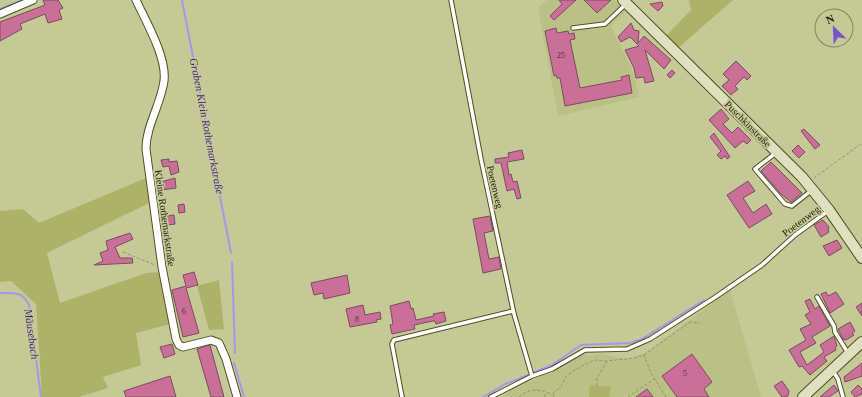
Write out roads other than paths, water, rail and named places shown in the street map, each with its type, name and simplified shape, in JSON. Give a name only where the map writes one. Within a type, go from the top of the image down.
[{"type":"main road","name":"Puschkinstraße","points":[[625,2],[777,152],[810,187],[829,210],[862,258]]},
{"type":"main road","points":[[803,397],[862,342]]},
{"type":"street","points":[[0,14],[33,0]]},
{"type":"street","name":"Kleine Rothemarkstraße","points":[[136,0],[160,53],[164,74],[161,94],[146,144],[162,266],[172,324],[177,342],[181,347],[187,348],[211,340],[219,343],[226,359],[237,397]]},
{"type":"lane","name":"Poetenweg","points":[[451,0],[481,159],[513,311],[532,376]]},
{"type":"lane","points":[[572,28],[605,24],[625,2]]},
{"type":"lane","points":[[777,152],[754,169],[785,204],[792,206],[810,187]]},
{"type":"lane","name":"Poetenweg","points":[[491,397],[532,376],[552,369],[585,350],[627,349],[650,339],[762,265],[795,234],[829,210]]},
{"type":"lane","points":[[817,297],[834,326],[835,332],[849,354]]},
{"type":"lane","points":[[402,397],[392,344],[394,340],[513,311]]},
{"type":"lane","points":[[832,370],[838,379],[843,397]]},
{"type":"waterway","points":[[0,9],[22,0]]},
{"type":"waterway","name":"Graben Klein Rothemarkstraße","points":[[182,0],[231,253]]},
{"type":"waterway","points":[[232,262],[235,353]]},
{"type":"waterway","name":"Mäusebach","points":[[0,293],[13,293],[20,295],[29,305],[41,397]]},
{"type":"waterway","points":[[535,372],[552,365],[581,345],[630,343],[642,339],[704,300]]},
{"type":"waterway","name":"Graben Klein Rothemarkstraße","points":[[234,363],[244,397]]},
{"type":"waterway","points":[[483,397],[505,384],[528,375]]}]
